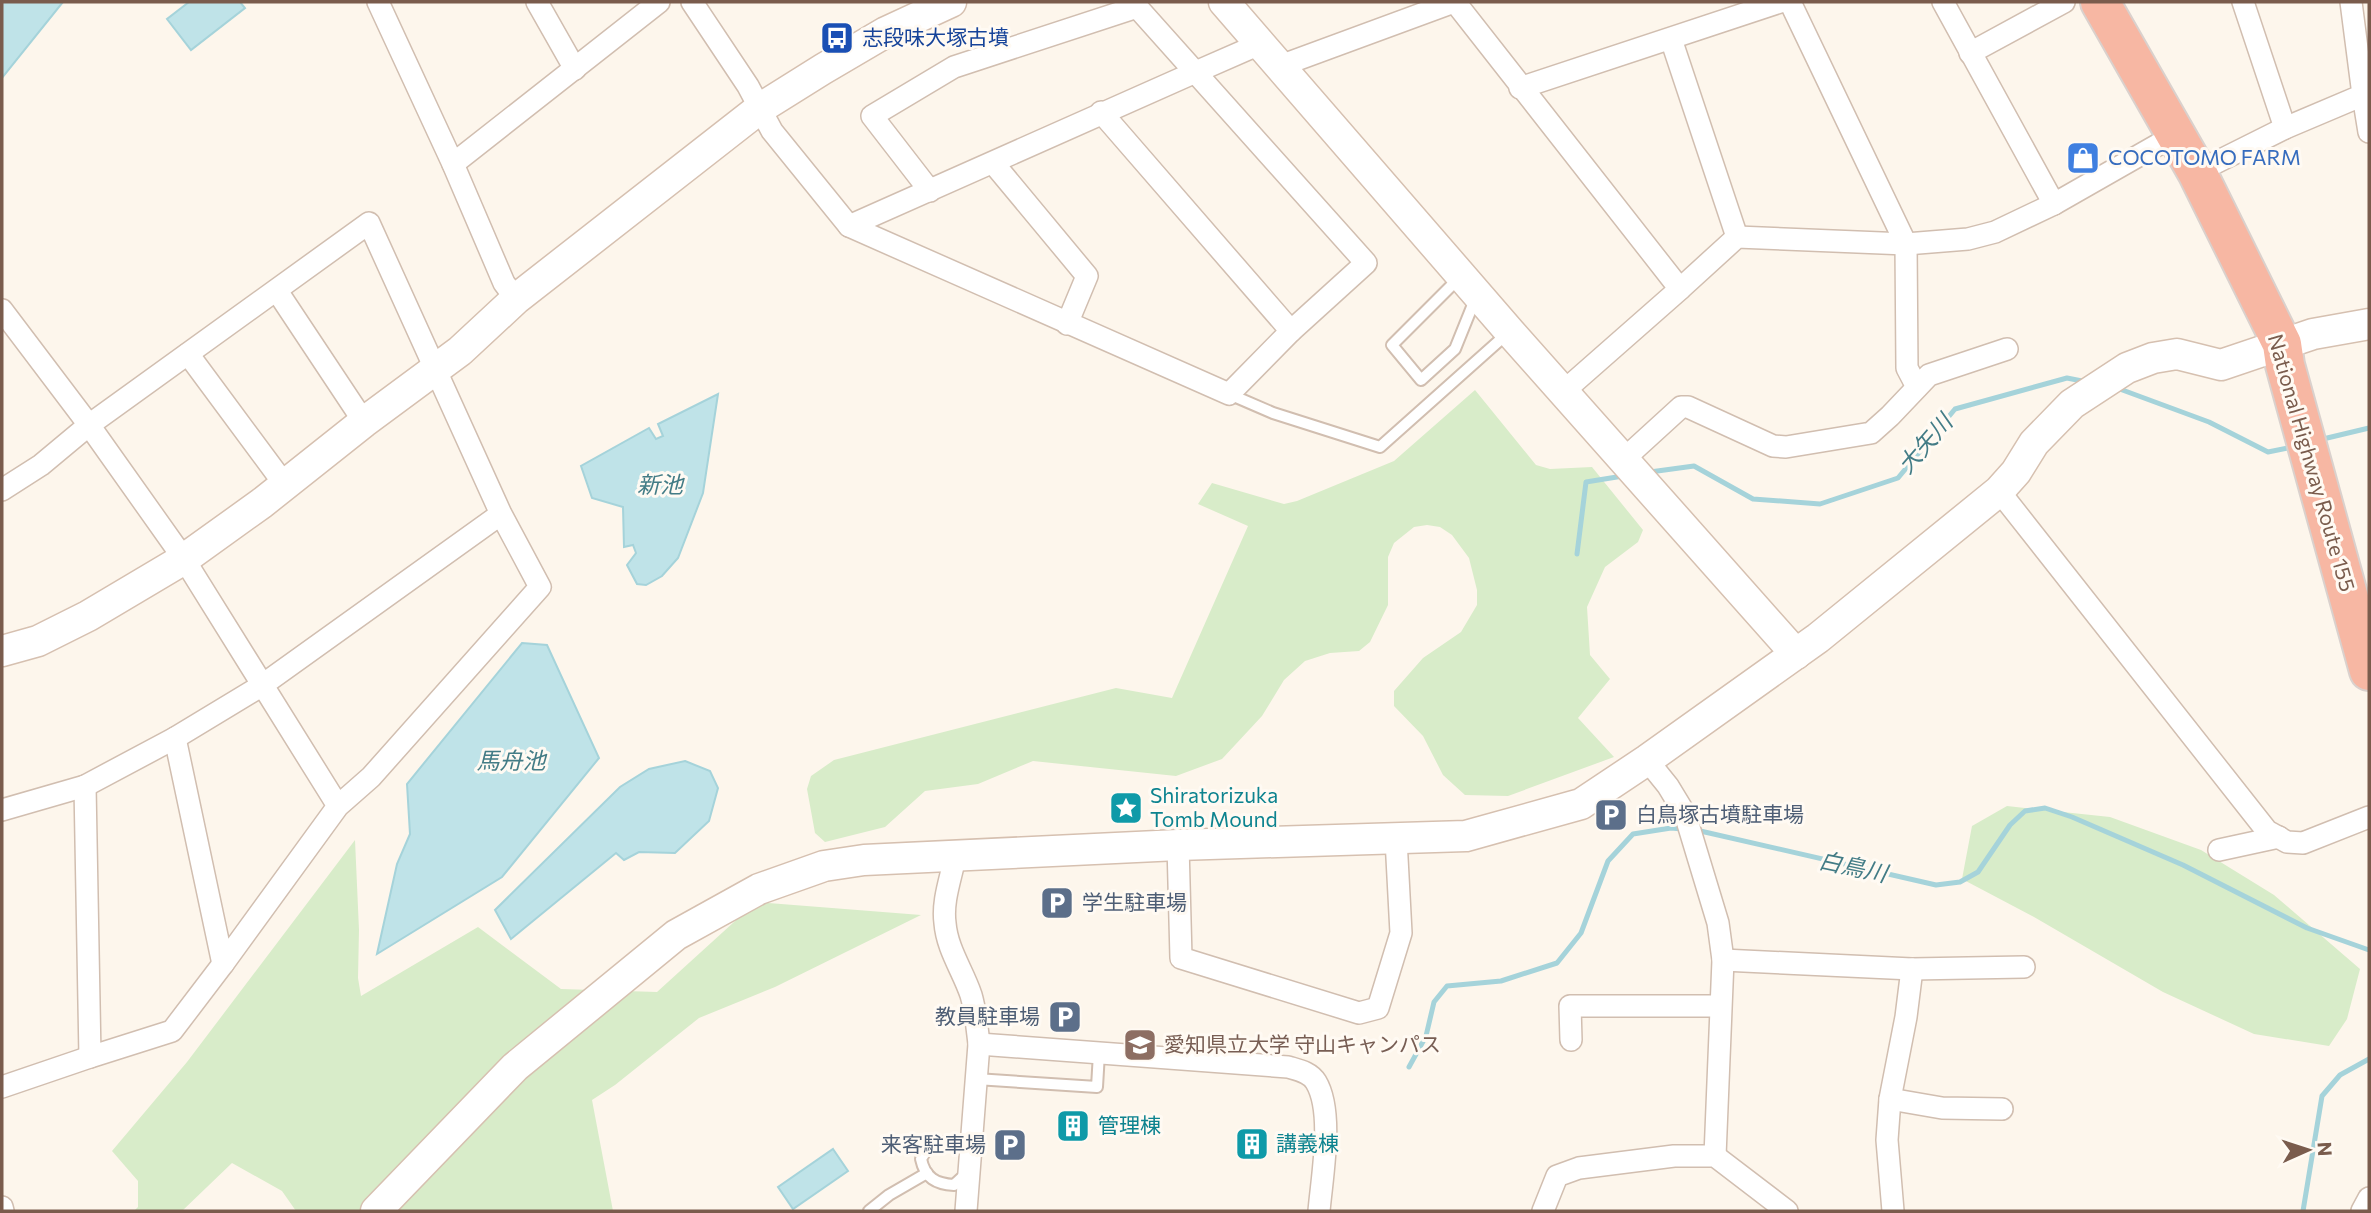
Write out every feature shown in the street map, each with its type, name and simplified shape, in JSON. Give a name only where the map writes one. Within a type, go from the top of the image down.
[{"type":"highway","name":"National Highway Route 155","points":[[2100,2],[2197,172],[2282,344],[2285,365],[2319,494],[2369,671]]},
{"type":"street","points":[[378,2],[453,164],[504,283],[516,299]]},
{"type":"street","points":[[537,2],[575,69]]},
{"type":"street","points":[[453,164],[659,2]]},
{"type":"street","points":[[692,2],[748,86],[772,131],[849,226],[1229,394],[1291,331],[1366,263],[1137,7],[954,67],[872,116],[930,191]]},
{"type":"street","points":[[2,652],[38,641],[88,616],[184,559],[460,351],[516,299],[759,109],[886,33],[951,2]]},
{"type":"street","points":[[1224,2],[1510,332],[1796,654]]},
{"type":"street","points":[[849,226],[1195,72],[1271,54],[1455,2],[1680,289]]},
{"type":"street","points":[[1520,88],[1671,39],[1735,9],[1780,2]]},
{"type":"street","points":[[1790,2],[1906,244],[1907,368],[1917,387]]},
{"type":"street","points":[[1943,2],[2054,204]]},
{"type":"street","points":[[1970,52],[2064,2]]},
{"type":"street","points":[[2243,2],[2285,128]]},
{"type":"street","points":[[2351,2],[2369,132]]},
{"type":"street","points":[[1671,39],[1737,237]]},
{"type":"street","points":[[2197,172],[2285,128],[2363,95]]},
{"type":"street","points":[[1101,112],[1291,331]]},
{"type":"street","points":[[1564,391],[1737,237],[1906,244],[1968,240],[1995,232],[2054,204],[2175,135]]},
{"type":"street","points":[[994,163],[1087,276],[1067,324]]},
{"type":"street","points":[[2,490],[41,465],[89,425],[369,223],[501,514],[540,587],[372,777],[338,806],[172,1031],[2,1087]]},
{"type":"street","points":[[277,291],[364,422]]},
{"type":"street","points":[[2,310],[89,425],[184,559],[338,806]]},
{"type":"street","points":[[376,1211],[514,1067],[676,935],[759,888],[824,866],[864,860],[1178,845],[1466,836],[1581,804],[1796,654],[1999,491],[2016,472],[2034,443],[2072,404],[2127,368],[2153,358],[2177,354],[2221,365],[2333,329],[2369,324]]},
{"type":"street","points":[[2,346],[20,334]]},
{"type":"street","points":[[1621,455],[1682,407],[1688,407],[1773,446],[1786,447],[1871,433],[1929,376],[2007,349]]},
{"type":"street","points":[[188,354],[285,485]]},
{"type":"street","points":[[1999,491],[2267,831],[2287,842],[2303,843],[2369,817]]},
{"type":"street","points":[[2,810],[85,786],[175,738],[261,686],[501,514]]},
{"type":"street","points":[[175,738],[223,964]]},
{"type":"street","points":[[1647,760],[1668,786],[1685,814],[1696,843],[1718,923],[1723,960],[1715,1156]]},
{"type":"street","points":[[85,786],[90,1057]]},
{"type":"street","points":[[2219,850],[2279,837]]},
{"type":"street","points":[[1178,845],[1181,958],[1359,1013],[1378,1008],[1401,933],[1396,839]]},
{"type":"street","points":[[956,857],[944,909],[945,924],[948,941],[970,994],[977,1020],[979,1044],[966,1211]]},
{"type":"street","points":[[1723,960],[1912,969],[2024,967]]},
{"type":"street","points":[[1893,1211],[1887,1140],[1890,1099],[1912,969]]},
{"type":"street","points":[[1571,1040],[1570,1006],[1720,1006]]},
{"type":"street","points":[[979,1044],[1288,1067],[1304,1072],[1315,1080],[1326,1112],[1319,1211]]},
{"type":"street","points":[[1890,1099],[1942,1108],[2002,1109]]},
{"type":"street","points":[[1543,1211],[1557,1176],[1579,1168],[1675,1156],[1715,1156],[1787,1211]]},
{"type":"street","points":[[2362,1211],[2369,1198]]},
{"type":"lane","points":[[1469,285],[1455,349],[1421,380],[1392,345],[1469,285]]},
{"type":"lane","points":[[1229,394],[1273,413],[1380,447],[1510,332]]},
{"type":"lane","points":[[976,1079],[1097,1087],[1099,1053]]},
{"type":"lane","points":[[969,1171],[954,1185],[940,1184],[927,1173],[921,1159],[926,1148],[939,1142],[971,1142]]},
{"type":"lane","points":[[869,1211],[889,1195],[927,1173]]},
{"type":"green space","points":[[1475,390],[1536,465],[1550,469],[1592,467],[1643,530],[1638,542],[1605,567],[1587,607],[1590,655],[1610,679],[1578,718],[1614,757],[1508,796],[1465,795],[1443,775],[1423,736],[1394,706],[1394,691],[1423,658],[1461,632],[1477,605],[1477,590],[1469,558],[1452,535],[1440,527],[1427,525],[1414,527],[1394,543],[1388,557],[1388,605],[1370,642],[1359,651],[1330,653],[1305,661],[1284,680],[1262,716],[1222,759],[1176,776],[1033,761],[978,784],[925,791],[885,827],[825,842],[815,833],[807,789],[811,776],[834,760],[1116,688],[1172,698],[1248,526],[1198,504],[1212,483],[1284,504],[1297,501],[1394,461]]},
{"type":"green space","points":[[2007,806],[2110,817],[2201,850],[2274,895],[2360,969],[2347,1019],[2329,1046],[2254,1034],[2163,992],[2034,917],[1962,879],[1972,826]]},
{"type":"green space","points":[[355,840],[358,978],[361,996],[478,927],[561,989],[657,992],[756,902],[921,915],[775,987],[699,1018],[592,1100],[613,1211],[296,1211],[282,1191],[232,1163],[182,1211],[134,1211],[138,1207],[138,1181],[112,1151],[187,1062]]},
{"type":"water","points":[[2,2],[63,2],[2,78]]},
{"type":"water","points":[[189,2],[240,2],[245,8],[191,50],[167,19]]},
{"type":"water","name":"新池","points":[[718,394],[703,493],[678,558],[662,576],[646,585],[637,584],[627,565],[636,553],[633,545],[624,547],[623,507],[592,498],[581,466],[649,428],[656,439],[663,436],[658,424]]},
{"type":"water","name":"馬舟池","points":[[522,643],[547,645],[599,758],[502,877],[377,954],[397,864],[410,834],[407,784]]},
{"type":"water","points":[[685,761],[710,771],[718,788],[709,821],[675,853],[639,852],[624,860],[616,853],[511,939],[495,910],[620,787],[649,769]]},
{"type":"water","points":[[833,1149],[848,1171],[793,1209],[778,1187]]},
{"type":"waterway","name":"大矢川","points":[[1650,472],[1694,466],[1753,499],[1820,504],[1898,478],[1955,409],[2067,378],[2087,382]]},
{"type":"waterway","name":"大矢川","points":[[2117,388],[2209,422],[2268,452],[2288,448]]},
{"type":"waterway","name":"大矢川","points":[[2323,439],[2369,428]]},
{"type":"waterway","name":"大矢川","points":[[1577,554],[1586,482],[1623,476]]},
{"type":"waterway","name":"白鳥川","points":[[1696,830],[1936,885],[1960,882],[1978,872],[2010,825],[2025,811],[2045,808],[2183,865],[2307,928],[2369,950]]},
{"type":"waterway","name":"白鳥川","points":[[1409,1067],[1426,1036],[1434,1002],[1447,986],[1501,981],[1557,963],[1581,933],[1608,861],[1633,834],[1671,828],[1682,829]]},
{"type":"waterway","points":[[2303,1211],[2322,1096],[2340,1075],[2369,1059]]},
{"type":"place","name":"志段味大塚古墳","points":[[837,38]]},
{"type":"place","name":"COCOTOMO FARM","points":[[2083,158]]},
{"type":"place","name":"Shiratorizuka Tomb Mound","points":[[1126,808]]},
{"type":"place","name":"白鳥塚古墳駐車場","points":[[1611,815]]},
{"type":"place","name":"学生駐車場","points":[[1057,903]]},
{"type":"place","name":"教員駐車場","points":[[1065,1017]]},
{"type":"place","name":"愛知県立大学 守山キャンパス","points":[[1140,1045]]},
{"type":"place","name":"管理棟","points":[[1073,1126]]},
{"type":"place","name":"講義棟","points":[[1252,1144]]},
{"type":"place","name":"来客駐車場","points":[[1010,1145]]}]
